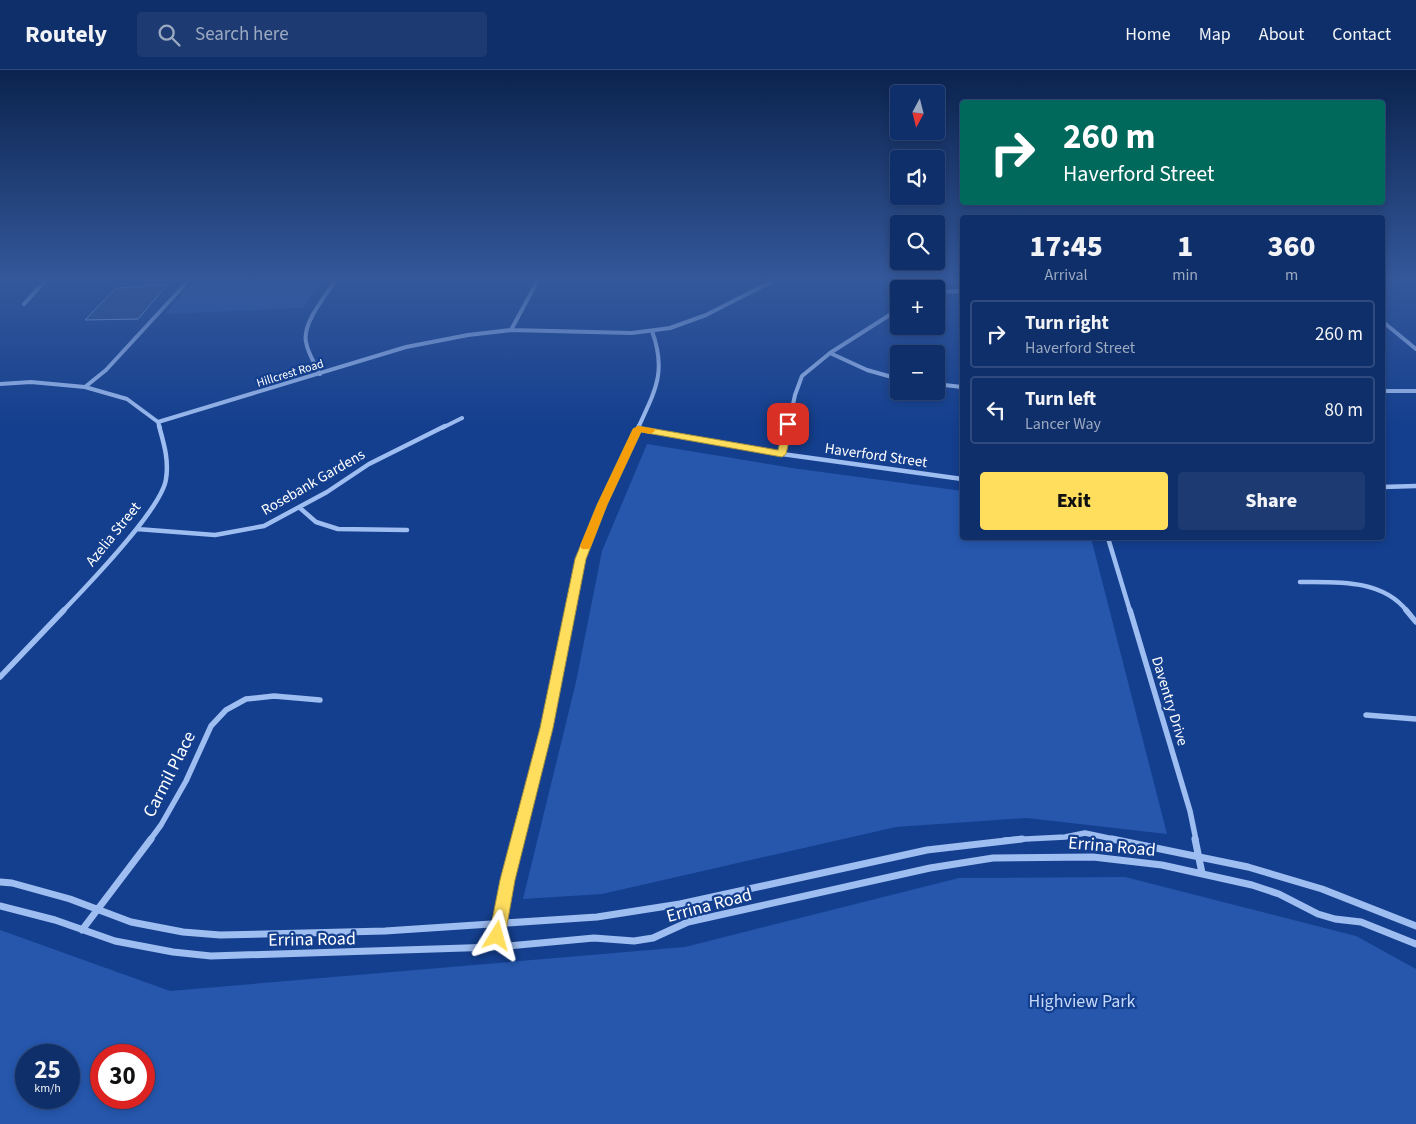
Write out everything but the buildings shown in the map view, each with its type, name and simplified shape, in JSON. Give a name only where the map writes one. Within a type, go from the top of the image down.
[{"type":"street","points":[[86,387],[106,370],[144,329]]},
{"type":"street","points":[[306,329],[304,336],[320,374]]},
{"type":"street","name":"Hillcrest Road","points":[[158,422],[406,347],[468,335],[511,330],[632,333],[659,329]]},
{"type":"street","points":[[782,454],[795,395],[802,376],[830,352],[867,329]]},
{"type":"street","points":[[1392,329],[1416,349]]},
{"type":"street","points":[[496,947],[498,925],[507,880],[546,728],[580,559],[602,505],[650,405],[660,370],[658,345],[652,330]]},
{"type":"street","points":[[830,352],[867,370],[890,378]]},
{"type":"street","points":[[0,384],[31,382],[86,387],[127,399],[158,422]]},
{"type":"street","points":[[945,385],[960,387]]},
{"type":"street","points":[[1385,391],[1416,391]]},
{"type":"street","name":"Rosebank Gardens","points":[[137,529],[215,535],[264,526],[300,508],[368,464],[462,418]]},
{"type":"street","name":"Azelia Street","points":[[0,676],[71,603],[137,529],[157,498],[166,480],[166,454],[158,422]]},
{"type":"street","name":"Haverford Street","points":[[638,429],[782,454],[960,479]]},
{"type":"street","points":[[1385,487],[1416,486]]},
{"type":"street","points":[[300,508],[316,522],[338,529],[408,530]]},
{"type":"street","name":"Daventry Drive","points":[[1109,540],[1190,811],[1202,873]]},
{"type":"street","points":[[1300,582],[1363,585],[1389,593],[1407,609],[1416,622]]},
{"type":"street","name":"Carmil Place","points":[[82,930],[161,825],[186,781],[211,726],[226,710],[246,699],[274,696],[320,700]]},
{"type":"street","points":[[1366,715],[1416,719]]},
{"type":"street","name":"Errina Road","points":[[0,882],[12,883],[70,899],[132,922],[183,932],[220,935],[385,931],[597,917],[680,904],[927,850],[969,843],[1065,837],[1085,832],[1248,867],[1322,889],[1416,926]]},
{"type":"street","name":"Errina Road","points":[[0,906],[115,941],[172,952],[211,956],[496,947],[594,938],[634,941],[652,938],[688,922],[930,868],[993,858],[1093,857],[1202,873],[1252,885],[1279,894],[1318,914],[1335,919],[1361,922],[1416,944]]},
{"type":"green space","points":[[647,444],[792,468],[960,491],[960,540],[1092,540],[1167,834],[1027,818],[896,827],[602,894],[523,899],[576,682],[602,551]]},
{"type":"green space","name":"Highview Park","points":[[1125,877],[1356,936],[1416,969],[1416,1124],[0,1124],[0,930],[170,991],[685,947],[959,878]]},
{"type":"slow traffic","points":[[586,546],[602,505],[638,429],[650,431]]},
{"type":"route","points":[[497,936],[507,880],[546,728],[580,559],[602,505],[638,429],[782,454],[788,424]]}]
